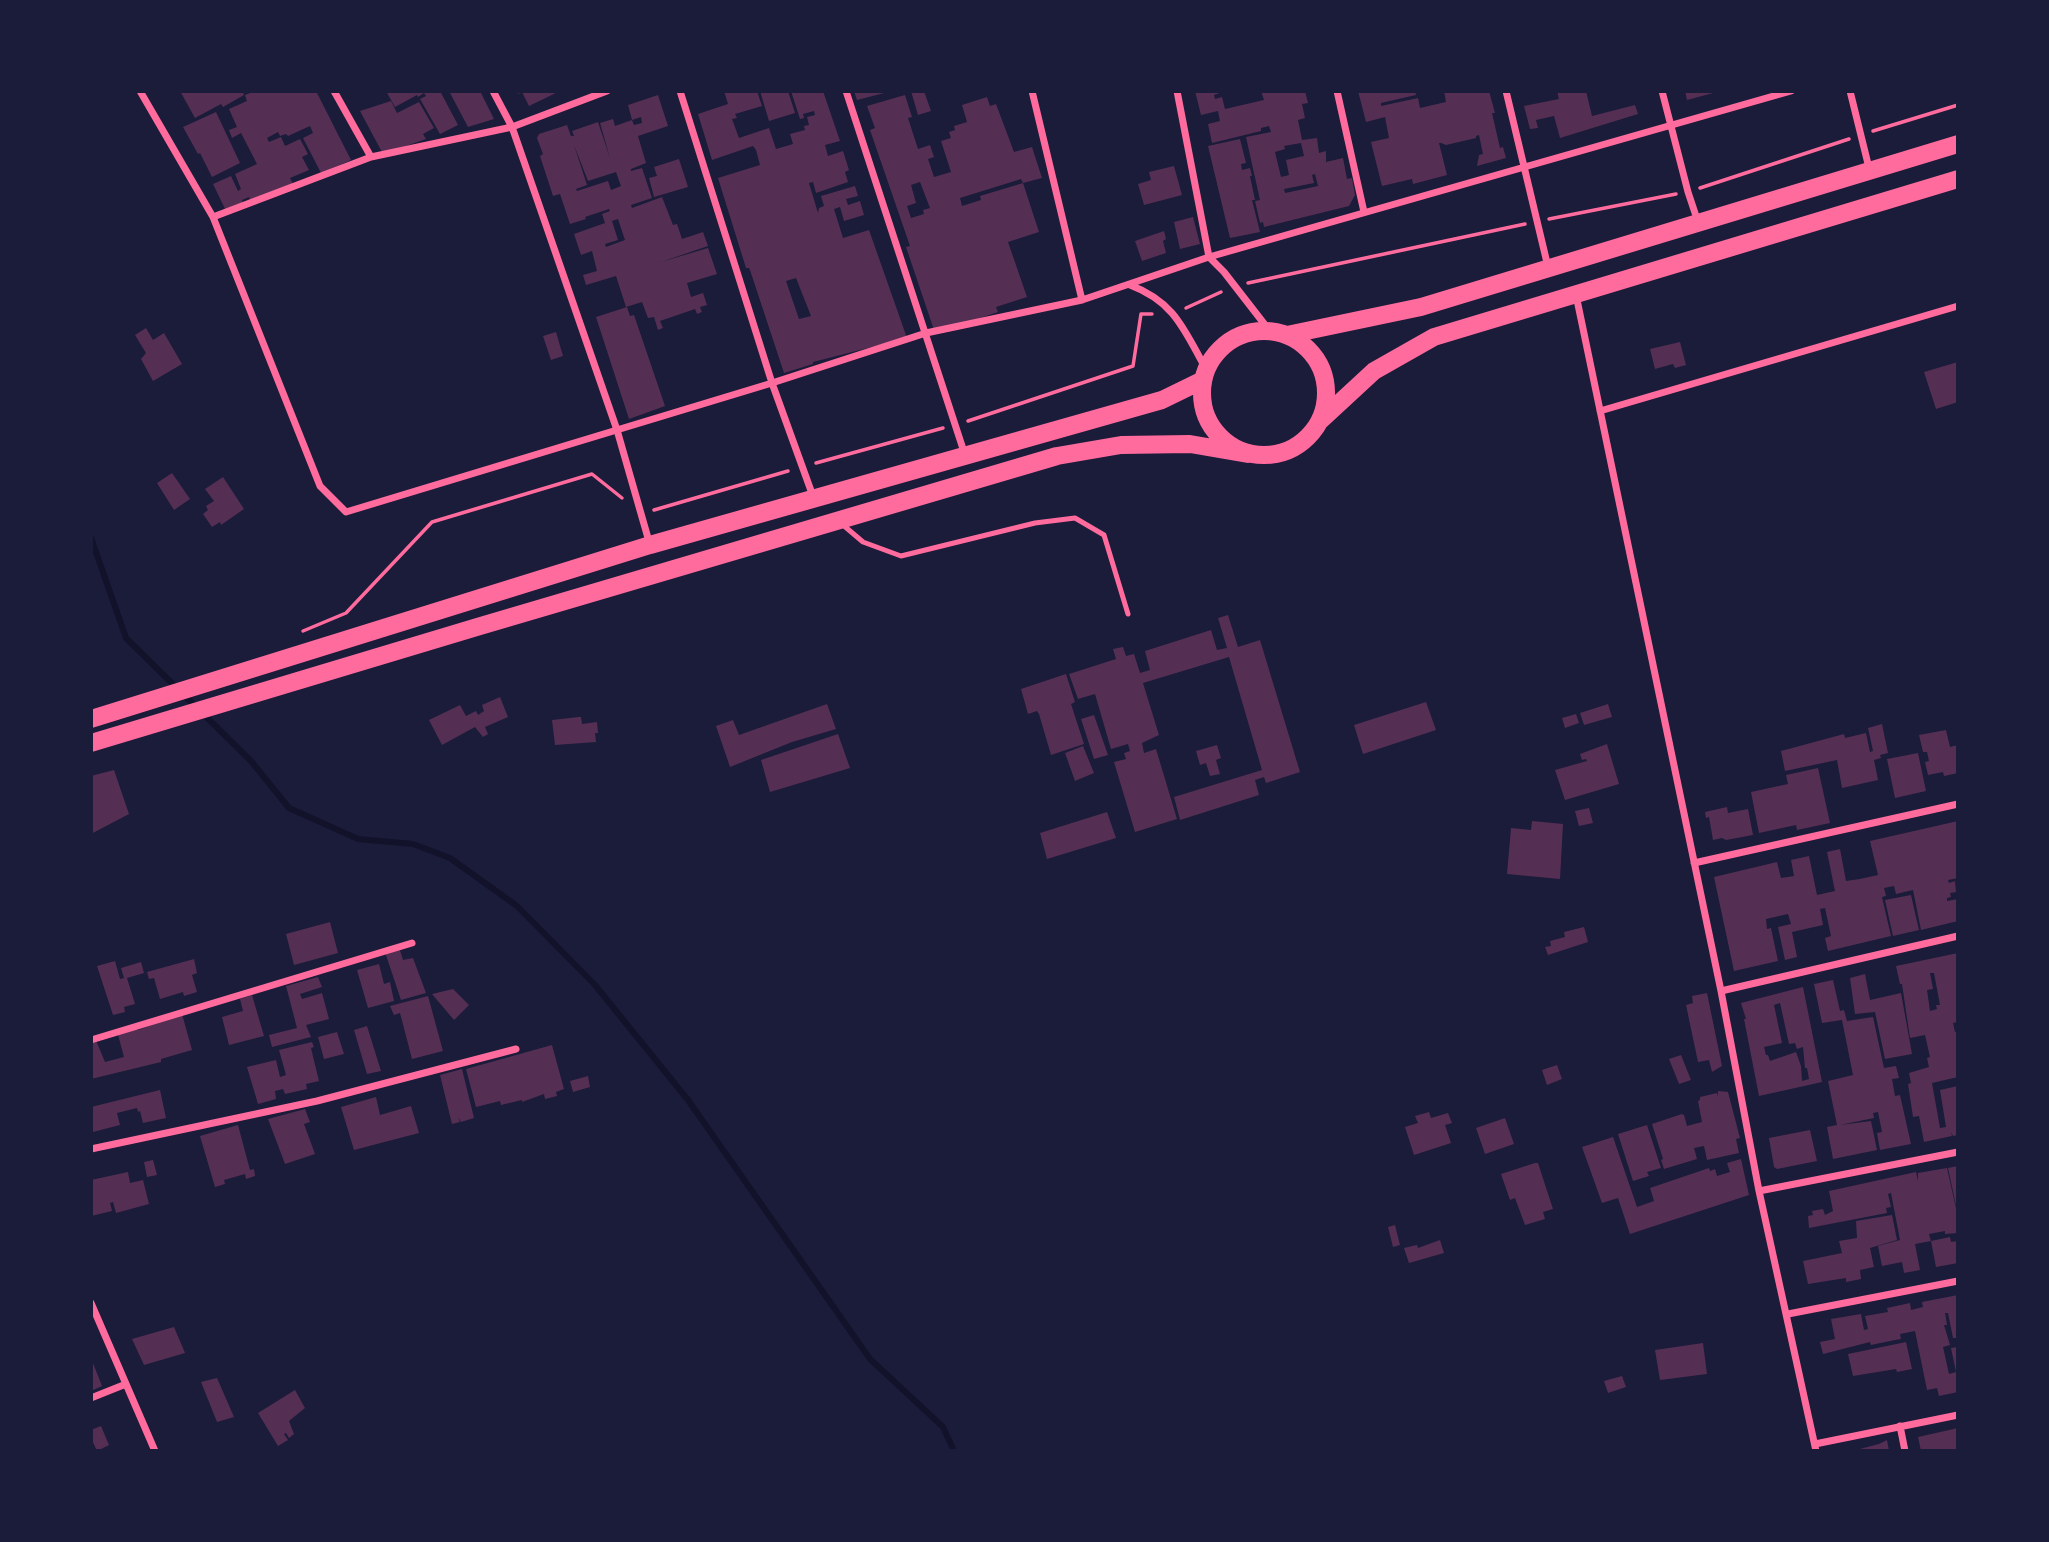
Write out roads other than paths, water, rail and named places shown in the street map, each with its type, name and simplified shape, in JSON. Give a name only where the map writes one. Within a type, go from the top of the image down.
[{"type":"main road","points":[[1248,454],[1227,444],[1211,426],[1203,404],[1205,375],[1216,352],[1231,339],[1250,332],[1278,332],[1421,307],[1958,144]]},
{"type":"main road","points":[[91,743],[1058,456],[1121,445],[1190,444],[1270,456],[1291,450],[1308,438],[1321,420],[1374,371],[1434,337],[1958,179]]},
{"type":"main road","points":[[1278,332],[1305,345],[1318,361],[1326,380],[1327,400],[1321,420]]},
{"type":"main road","points":[[91,719],[650,545],[1162,400],[1205,375]]},
{"type":"street","points":[[140,91],[214,217],[320,486],[346,512],[772,383],[926,333],[1082,300],[1209,257],[1791,91]]},
{"type":"street","points":[[334,91],[371,157]]},
{"type":"street","points":[[493,91],[512,127],[617,430],[650,545]]},
{"type":"street","points":[[214,217],[371,157],[512,127],[607,91]]},
{"type":"street","points":[[680,91],[772,383],[815,500]]},
{"type":"street","points":[[846,91],[965,456]]},
{"type":"street","points":[[1032,91],[1082,300]]},
{"type":"street","points":[[1177,91],[1209,257],[1278,332]]},
{"type":"street","points":[[1337,91],[1364,212]]},
{"type":"street","points":[[1506,91],[1548,269]]},
{"type":"street","points":[[1662,91],[1698,222]]},
{"type":"street","points":[[1850,91],[1870,171]]},
{"type":"street","points":[[1129,284],[1150,292],[1174,313],[1205,375]]},
{"type":"street","points":[[1576,295],[1721,991],[1759,1191],[1815,1447],[1958,1415]]},
{"type":"street","points":[[1600,411],[1958,306]]},
{"type":"street","points":[[1694,863],[1958,804]]},
{"type":"street","points":[[1721,991],[1958,936]]},
{"type":"street","points":[[91,1040],[412,943]]},
{"type":"street","points":[[91,1149],[317,1101],[516,1049]]},
{"type":"street","points":[[1759,1191],[1958,1152]]},
{"type":"street","points":[[1788,1314],[1958,1281]]},
{"type":"street","points":[[91,1303],[155,1451]]},
{"type":"street","points":[[91,1398],[127,1384]]},
{"type":"street","points":[[1900,1426],[1905,1451]]},
{"type":"lane","points":[[839,521],[863,542],[901,556],[1035,523],[1074,518],[1104,535],[1128,614]]},
{"type":"waterway","points":[[91,538],[126,638],[251,761],[289,808],[358,839],[413,844],[450,858],[517,906],[595,985],[688,1100],[870,1359],[943,1427],[954,1451]]}]
